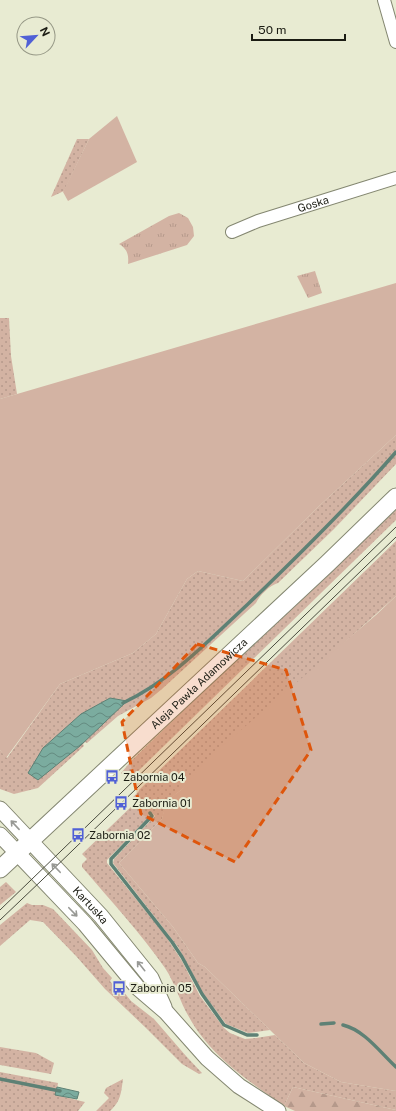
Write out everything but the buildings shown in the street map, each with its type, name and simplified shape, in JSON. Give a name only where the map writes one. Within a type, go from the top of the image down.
[{"type":"main road","name":"Aleja Pawła Adamowicza","points":[[0,869],[327,564],[396,497]]},
{"type":"street","points":[[384,0],[396,42]]},
{"type":"street","name":"Goska","points":[[232,232],[258,221],[396,178]]},
{"type":"street","name":"Kartuska","points":[[0,809],[101,916],[151,978],[166,1012]]},
{"type":"street","name":"Kartuska","points":[[0,835],[85,924],[138,988],[166,1012],[219,1069],[239,1086],[278,1111]]},
{"type":"highlighted area","points":[[197,644],[286,670],[311,750],[235,862],[141,814],[122,722]]},
{"type":"green space","points":[[117,116],[137,162],[68,201],[63,192],[89,139]]},
{"type":"green space","points":[[77,139],[89,139],[64,191],[51,197]]},
{"type":"green space","points":[[179,213],[188,218],[193,227],[194,236],[187,245],[128,264],[127,252],[119,244],[169,216]]},
{"type":"green space","points":[[315,271],[322,293],[308,298],[297,276]]},
{"type":"green space","points":[[396,283],[396,435],[318,507],[243,581],[198,571],[187,579],[156,634],[133,653],[60,684],[6,758],[0,750],[0,399]]},
{"type":"green space","points":[[0,318],[9,318],[11,356],[17,394],[0,399]]},
{"type":"green space","points":[[396,435],[396,464],[334,529],[278,583],[265,591],[256,603],[162,689],[151,698],[118,716],[87,743],[85,742],[83,744],[84,746],[38,788],[14,794],[0,789],[0,750],[7,758],[60,684],[133,653],[156,634],[187,579],[198,571],[243,581],[318,507]]},
{"type":"green space","points":[[396,510],[396,520],[129,780],[121,773],[132,760],[292,606]]},
{"type":"green space","points":[[396,541],[396,596],[167,801],[162,819],[119,863],[173,927],[198,963],[205,967],[270,1030],[248,1033],[226,1024],[203,993],[178,947],[113,863],[114,859],[155,816],[151,812],[149,814],[150,816],[107,860],[107,863],[165,935],[182,961],[200,996],[224,1028],[230,1033],[245,1039],[275,1035],[304,1063],[341,1082],[396,1091],[396,1110],[293,1087],[284,1106],[244,1077],[219,1056],[208,1044],[189,1017],[165,968],[135,929],[82,867],[82,864],[87,859],[82,854],[135,803],[132,798],[139,790]]},
{"type":"green space","points":[[396,596],[396,1091],[341,1082],[304,1063],[205,967],[198,963],[173,927],[119,863],[162,819],[166,801],[181,790],[208,758],[376,615]]},
{"type":"green space","points":[[6,882],[16,892],[0,905],[0,887]]},
{"type":"green space","points":[[27,903],[32,905],[43,905],[53,909],[92,950],[103,968],[112,978],[110,981],[120,993],[123,991],[131,1001],[154,1019],[202,1073],[199,1074],[182,1064],[105,989],[43,922],[30,920],[0,946],[0,925]]},
{"type":"green space","points":[[0,1047],[36,1053],[54,1063],[51,1074],[0,1065]]},
{"type":"green space","points":[[0,1072],[58,1083],[56,1095],[85,1102],[78,1111],[0,1111]]},
{"type":"green space","points":[[123,1079],[120,1096],[114,1107],[110,1111],[96,1111],[109,1098],[104,1093],[106,1088]]},
{"type":"green space","points":[[293,1087],[396,1111],[295,1111],[284,1106]]},
{"type":"water","points":[[110,698],[127,701],[80,746],[38,780],[28,773],[43,748],[81,714]]},
{"type":"water","points":[[57,1087],[79,1092],[77,1099],[55,1095]]},
{"type":"waterway","points":[[123,703],[158,683],[204,645],[324,530],[396,452]]},
{"type":"waterway","points":[[150,813],[152,816],[111,859],[111,864],[172,942],[202,994],[224,1025],[247,1035],[257,1035]]},
{"type":"waterway","points":[[321,1024],[334,1023]]},
{"type":"waterway","points":[[343,1025],[365,1037],[396,1067]]},
{"type":"waterway","points":[[0,1079],[60,1091]]},
{"type":"tram line","points":[[0,910],[396,527]]},
{"type":"tram line","points":[[0,920],[396,537]]},
{"type":"place","name":"Zabornia 04","points":[[112,777]]},
{"type":"place","name":"Zabornia 01","points":[[121,803]]},
{"type":"place","name":"Zabornia 02","points":[[78,835]]},
{"type":"place","name":"Zabornia 05","points":[[119,988]]}]
